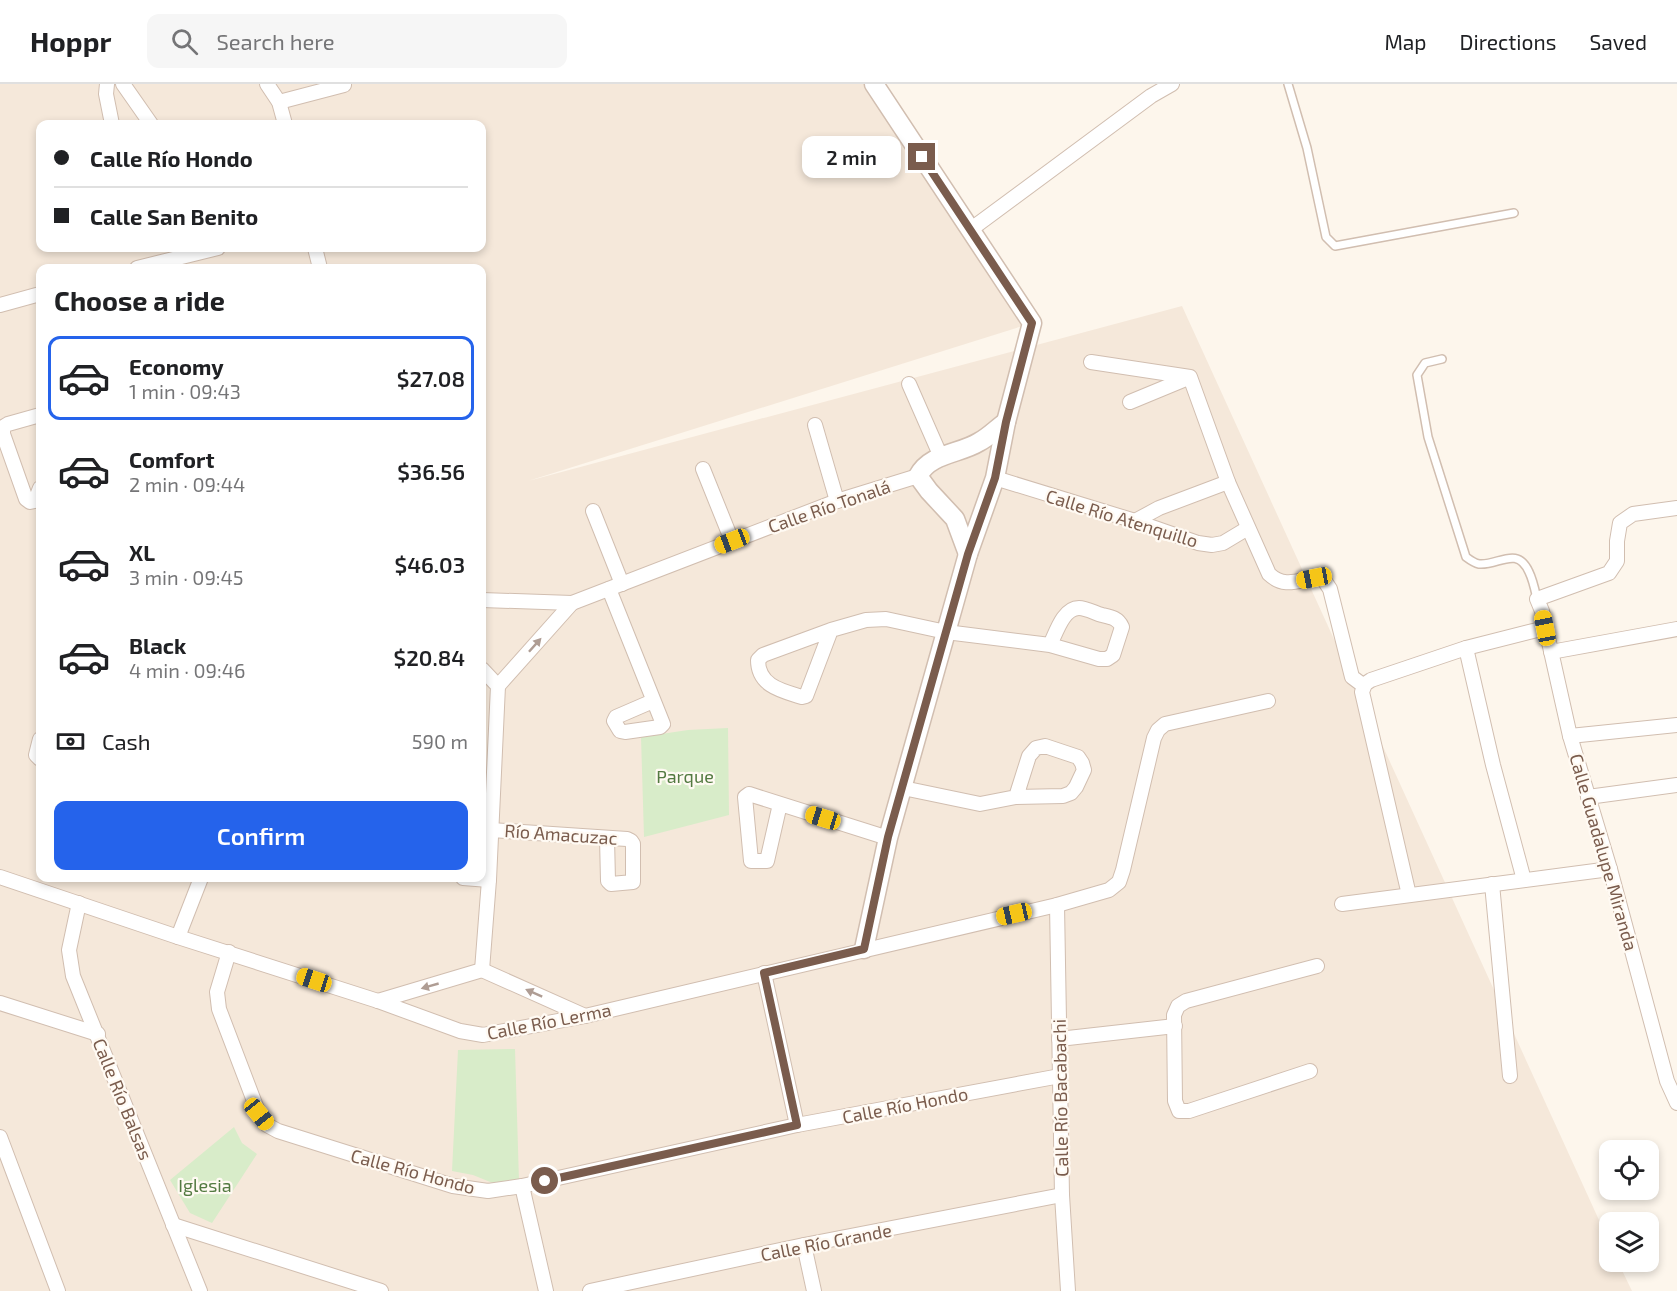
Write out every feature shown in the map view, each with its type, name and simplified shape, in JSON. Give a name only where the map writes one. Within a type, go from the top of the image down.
[{"type":"street","points":[[107,84],[106,94],[111,120]]},
{"type":"street","points":[[123,84],[148,120]]},
{"type":"street","points":[[267,84],[279,102],[284,120]]},
{"type":"street","points":[[864,949],[888,837],[968,554],[995,478],[1006,422],[1032,323],[874,84]]},
{"type":"street","points":[[970,230],[1151,96],[1172,84]]},
{"type":"street","points":[[279,102],[344,85]]},
{"type":"street","points":[[162,264],[204,252]]},
{"type":"street","points":[[0,305],[36,295]]},
{"type":"street","points":[[1091,362],[1190,377]]},
{"type":"street","points":[[1130,402],[1190,377]]},
{"type":"street","points":[[1190,377],[1228,482],[1269,574],[1277,581],[1284,583],[1322,578],[1330,589],[1352,677],[1364,687]]},
{"type":"street","points":[[909,384],[941,457]]},
{"type":"street","points":[[36,417],[8,424],[3,427],[3,434],[26,499],[30,502],[36,498]]},
{"type":"street","points":[[968,554],[955,519],[918,476],[927,465],[941,457],[978,443],[1006,422]]},
{"type":"street","points":[[815,425],[837,501]]},
{"type":"street","points":[[978,443],[998,457]]},
{"type":"street","points":[[703,469],[732,541]]},
{"type":"street","name":"Calle Río Tonalá","points":[[486,600],[573,603],[837,501],[918,476]]},
{"type":"street","name":"Calle Río Atenquillo","points":[[995,478],[1198,543],[1223,543],[1248,528]]},
{"type":"street","points":[[1135,521],[1159,508],[1228,482]]},
{"type":"street","points":[[1537,599],[1609,573],[1617,561],[1620,523],[1633,514],[1677,508]]},
{"type":"street","points":[[593,511],[653,701]]},
{"type":"street","points":[[955,519],[982,516]]},
{"type":"street","name":"Calle Guadalupe Miranda","points":[[1537,599],[1570,736],[1677,1103]]},
{"type":"street","name":"Calle Río Tonalá","points":[[498,686],[573,603]]},
{"type":"street","points":[[831,630],[806,696],[802,697],[774,688],[765,681],[758,666],[758,660],[763,655],[831,630],[866,620],[886,620],[946,632],[1050,645],[1099,659],[1107,659],[1113,655],[1122,627],[1119,621],[1113,618],[1079,608],[1065,616],[1050,645]]},
{"type":"street","points":[[1409,896],[1362,692],[1364,687],[1371,680],[1466,648],[1545,628]]},
{"type":"street","points":[[1551,652],[1677,628]]},
{"type":"street","points":[[1466,648],[1493,765],[1524,880]]},
{"type":"street","points":[[482,970],[489,880],[498,686],[486,673]]},
{"type":"street","name":"Calle Río Lerma","points":[[0,877],[46,884],[79,903],[378,1001],[460,1031],[483,1035],[585,1016],[1109,890],[1119,882],[1123,870],[1154,738],[1158,730],[1165,724],[1268,701]]},
{"type":"street","points":[[1570,736],[1677,725]]},
{"type":"street","points":[[903,788],[980,804],[1016,797],[1063,796],[1071,793],[1076,787],[1084,770],[1082,763],[1078,757],[1046,746],[1036,748],[1029,756],[1016,797]]},
{"type":"street","points":[[1588,797],[1677,785]]},
{"type":"street","points":[[780,804],[767,861],[751,861],[746,795],[780,804],[888,837]]},
{"type":"street","name":"Río Amacuzac","points":[[491,830],[607,838],[631,841],[633,882],[611,884],[608,881],[607,838]]},
{"type":"street","points":[[1342,904],[1610,869]]},
{"type":"street","points":[[178,937],[199,882]]},
{"type":"street","points":[[1492,885],[1510,1076]]},
{"type":"street","name":"Calle Río Balsas","points":[[79,903],[69,950],[70,965],[200,1291]]},
{"type":"street","name":"Calle Río Bacabachi","points":[[1057,904],[1062,1195],[1068,1291]]},
{"type":"street","name":"Calle Río Hondo","points":[[229,952],[217,992],[219,1009],[259,1114],[267,1125],[278,1131],[453,1186],[488,1191],[522,1186],[797,1125],[1060,1076]]},
{"type":"street","points":[[1310,1071],[1189,1111],[1179,1111],[1175,1101],[1174,1014],[1178,1006],[1186,1002],[1317,966]]},
{"type":"street","points":[[378,1001],[482,970],[585,1016]]},
{"type":"street","points":[[764,973],[797,1125]]},
{"type":"street","points":[[0,1003],[98,1034]]},
{"type":"street","points":[[1059,1038],[1175,1026]]},
{"type":"street","points":[[0,1137],[58,1291]]},
{"type":"street","points":[[522,1186],[546,1291]]},
{"type":"street","name":"Calle Río Grande","points":[[590,1291],[804,1245],[1062,1195]]},
{"type":"street","points":[[173,1225],[381,1291]]},
{"type":"street","points":[[804,1245],[814,1291]]},
{"type":"lane","points":[[1288,84],[1307,148],[1326,237],[1335,246],[1514,213]]},
{"type":"lane","points":[[1443,359],[1425,363],[1417,375],[1428,437],[1466,557],[1477,564],[1509,557],[1521,561],[1529,570],[1537,599]]},
{"type":"shaded area","points":[[0,84],[874,84],[1032,323],[528,481],[1182,306],[1599,1220],[1599,1272],[1623,1272],[1632,1291],[0,1291]]},
{"type":"green space","name":"Parque","points":[[728,728],[729,815],[644,837],[641,737],[688,730]]},
{"type":"green space","points":[[515,1049],[519,1181],[500,1186],[473,1175],[452,1171],[458,1050]]},
{"type":"green space","name":"Iglesia","points":[[234,1127],[242,1143],[257,1154],[212,1223],[190,1213],[170,1180]]},
{"type":"route","points":[[545,1181],[797,1125],[764,973],[864,949],[888,837],[968,554],[995,478],[1006,422],[1032,323],[922,157]]}]
